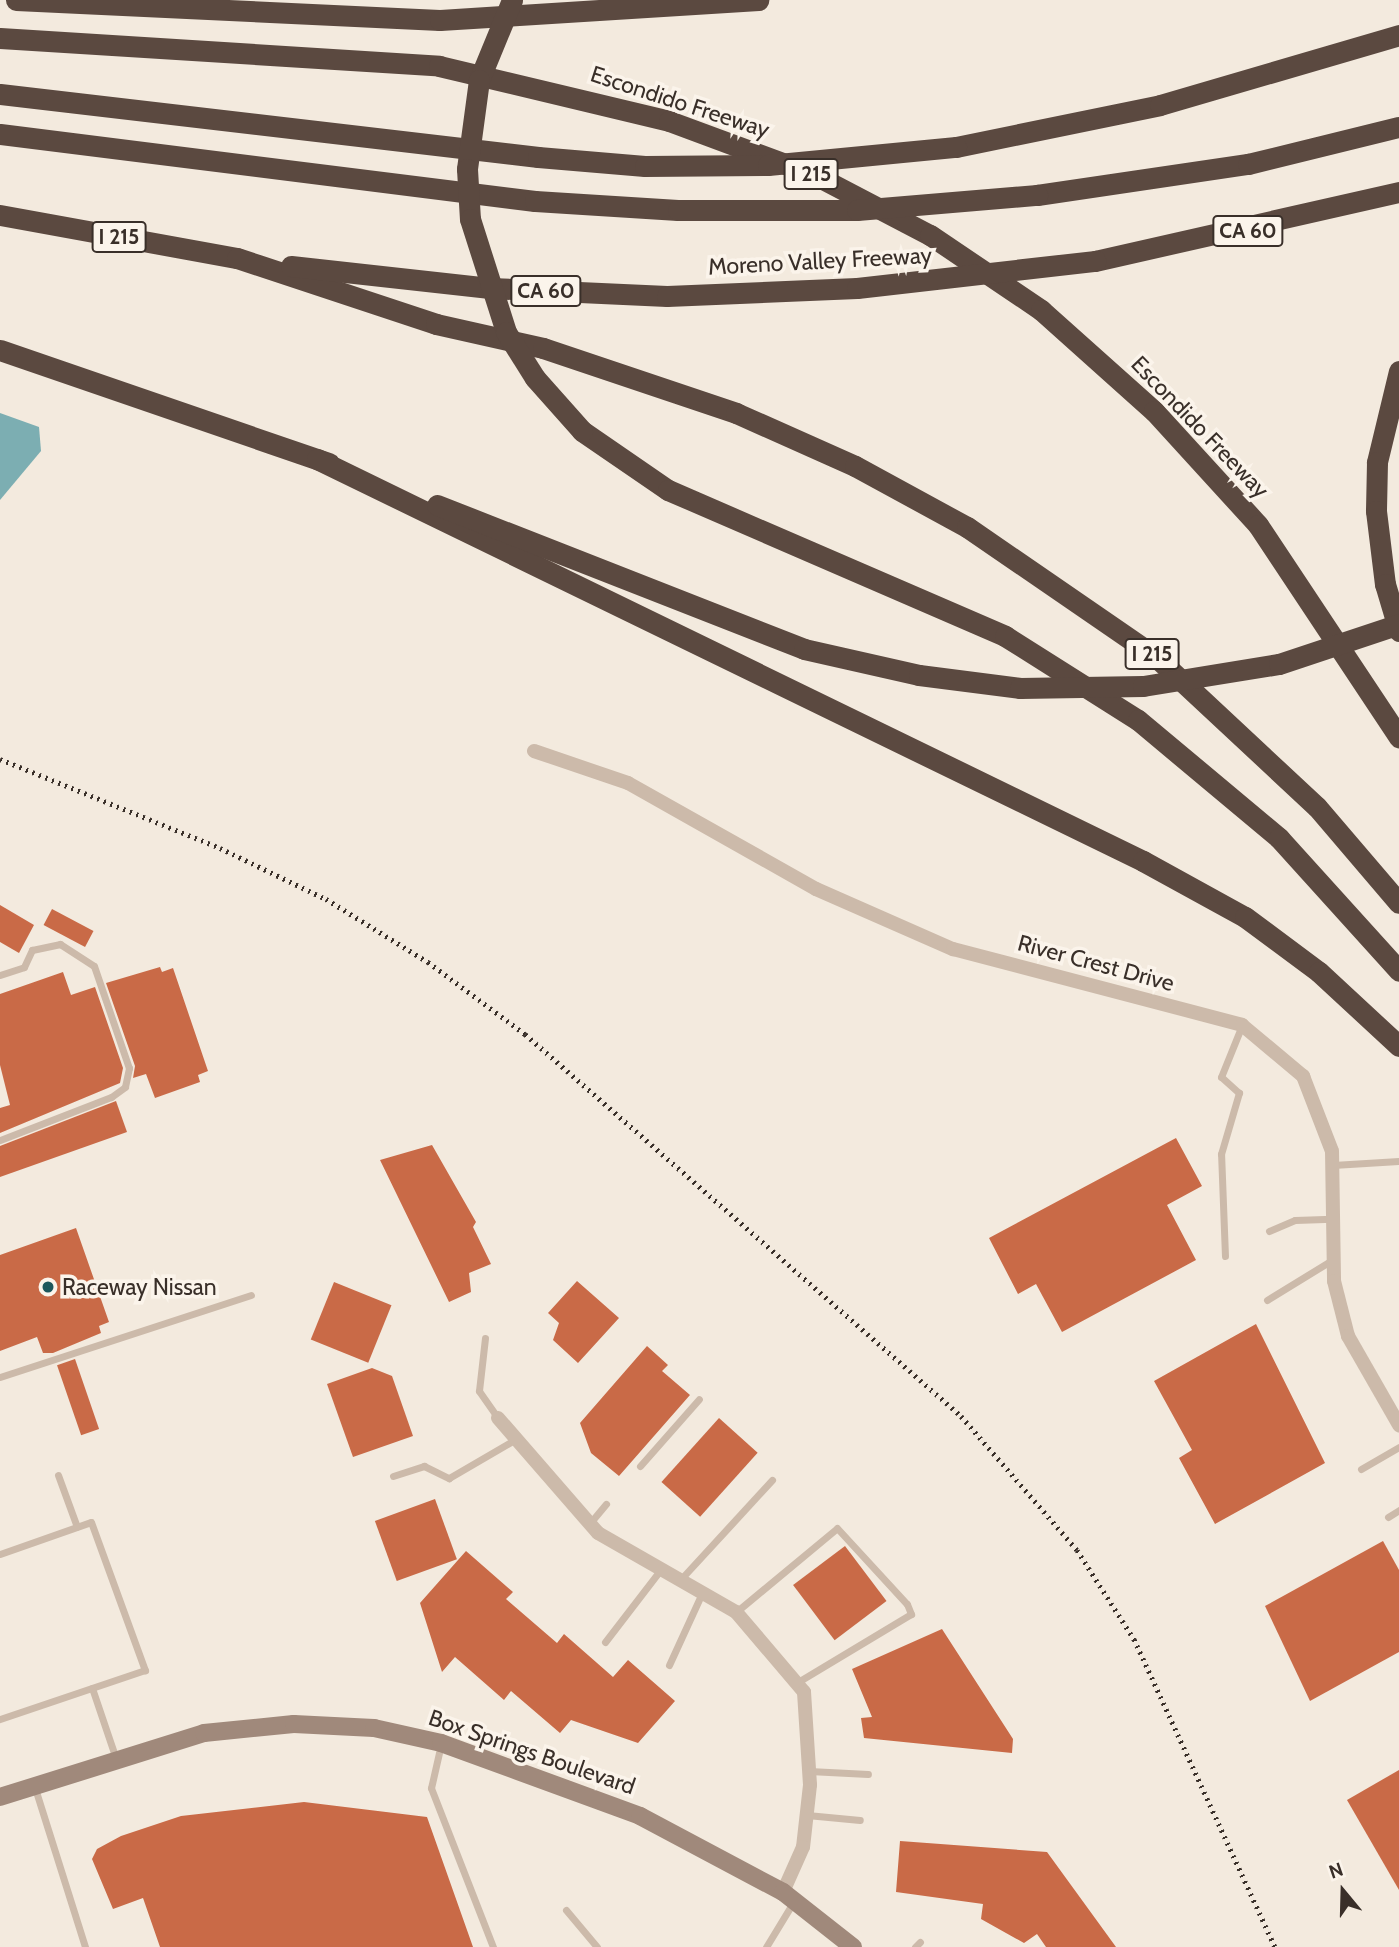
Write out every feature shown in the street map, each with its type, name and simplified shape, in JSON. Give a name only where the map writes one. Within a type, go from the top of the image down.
[{"type":"highway","points":[[16,0],[440,20],[758,0]]},
{"type":"highway","points":[[512,0],[487,52],[474,109],[467,169],[474,243],[517,353],[582,431],[668,491],[946,607],[1005,636],[1126,712],[1279,838],[1399,971]]},
{"type":"highway","points":[[0,94],[538,157],[645,166],[768,164],[956,147],[1160,105],[1399,35]]},
{"type":"highway","name":"Escondido Freeway","points":[[0,38],[439,66],[669,121],[815,175],[930,235],[1041,310],[1154,411],[1258,525],[1399,737]]},
{"type":"highway","points":[[0,134],[535,201],[678,210],[857,210],[1037,195],[1248,164],[1399,127]]},
{"type":"highway","name":"Moreno Valley Freeway","points":[[237,258],[504,289],[667,296],[857,288],[1095,261],[1399,192]]},
{"type":"highway","name":"I 215","points":[[0,215],[237,258],[436,324],[642,377],[855,466],[967,527],[1155,656],[1317,807],[1399,903]]},
{"type":"highway","points":[[0,350],[317,459],[793,645],[919,675],[1020,688],[1143,686],[1279,664],[1399,624]]},
{"type":"highway","points":[[1399,371],[1377,462],[1376,511],[1399,631]]},
{"type":"highway","points":[[317,459],[1143,861],[1245,918],[1319,972],[1399,1046]]},
{"type":"street","name":"River Crest Drive","points":[[534,751],[628,783],[816,889],[953,948],[1242,1025],[1303,1076],[1332,1165],[1332,1260],[1348,1336],[1398,1422]]},
{"type":"street","points":[[498,1418],[589,1523],[680,1581],[736,1612],[804,1692],[809,1771],[807,1815],[803,1847],[789,1896]]},
{"type":"street","name":"Box Springs Boulevard","points":[[0,1797],[115,1756],[204,1733],[294,1724],[374,1728],[441,1743],[640,1816],[789,1896],[853,1947]]},
{"type":"lane","points":[[0,975],[24,967],[32,950],[60,944],[94,965],[129,1068],[125,1087],[111,1097],[0,1140]]},
{"type":"lane","points":[[1225,1256],[1221,1154],[1238,1093],[1221,1077],[1242,1025]]},
{"type":"lane","points":[[1332,1165],[1399,1161]]},
{"type":"lane","points":[[1269,1231],[1295,1220],[1332,1219]]},
{"type":"lane","points":[[1267,1300],[1332,1260]]},
{"type":"lane","points":[[0,1377],[251,1295]]},
{"type":"lane","points":[[485,1338],[479,1391],[498,1418]]},
{"type":"lane","points":[[640,1466],[699,1399]]},
{"type":"lane","points":[[393,1476],[424,1466],[449,1478],[516,1439]]},
{"type":"lane","points":[[1361,1469],[1399,1447]]},
{"type":"lane","points":[[58,1475],[77,1527]]},
{"type":"lane","points":[[680,1581],[772,1480]]},
{"type":"lane","points":[[589,1523],[606,1504]]},
{"type":"lane","points":[[1388,1517],[1399,1510]]},
{"type":"lane","points":[[0,1554],[91,1522],[145,1670],[0,1719]]},
{"type":"lane","points":[[736,1612],[837,1528],[907,1604],[911,1614],[796,1683]]},
{"type":"lane","points":[[605,1642],[661,1569]]},
{"type":"lane","points":[[669,1665],[702,1593]]},
{"type":"lane","points":[[92,1688],[115,1756]]},
{"type":"lane","points":[[441,1743],[431,1788],[493,1947]]},
{"type":"lane","points":[[809,1771],[868,1774]]},
{"type":"lane","points":[[33,1785],[85,1947]]},
{"type":"lane","points":[[807,1815],[860,1819]]},
{"type":"lane","points":[[765,1947],[789,1896]]},
{"type":"lane","points":[[566,1910],[597,1947]]},
{"type":"water","points":[[0,413],[39,427],[41,451],[0,500]]},
{"type":"building","points":[[0,905],[34,925],[19,953],[0,942]]},
{"type":"building","points":[[52,909],[93,931],[85,947],[44,925]]},
{"type":"building","points":[[160,967],[162,972],[173,968],[208,1071],[198,1075],[200,1082],[155,1098],[146,1074],[133,1078],[135,1066],[106,983]]},
{"type":"building","points":[[63,972],[71,995],[95,987],[123,1068],[120,1083],[0,1133],[0,1108],[10,1105],[0,1065],[0,994]]},
{"type":"building","points":[[116,1101],[127,1132],[0,1177],[0,1146]]},
{"type":"building","points":[[1176,1138],[1202,1186],[1167,1205],[1196,1260],[1062,1332],[1036,1284],[1018,1294],[989,1238]]},
{"type":"building","points":[[432,1145],[476,1222],[473,1227],[491,1264],[469,1273],[471,1292],[449,1302],[380,1160]]},
{"type":"building","name":"Raceway Nissan","points":[[76,1228],[109,1322],[99,1326],[101,1333],[53,1353],[43,1353],[37,1337],[0,1351],[0,1255]]},
{"type":"building","points":[[577,1281],[619,1318],[578,1363],[553,1340],[559,1323],[548,1313]]},
{"type":"building","points":[[334,1282],[391,1305],[368,1363],[311,1339]]},
{"type":"building","points":[[1256,1324],[1325,1463],[1215,1524],[1179,1458],[1192,1450],[1154,1381]]},
{"type":"building","points":[[647,1346],[668,1365],[662,1371],[690,1395],[619,1476],[591,1453],[580,1423]]},
{"type":"building","points":[[75,1359],[99,1429],[81,1435],[57,1365]]},
{"type":"building","points":[[372,1368],[392,1376],[413,1436],[353,1457],[327,1384]]},
{"type":"building","points":[[719,1418],[758,1453],[700,1517],[661,1482]]},
{"type":"building","points":[[435,1499],[457,1559],[397,1581],[375,1521]]},
{"type":"building","points":[[1383,1541],[1399,1570],[1399,1652],[1310,1701],[1265,1606]]},
{"type":"building","points":[[845,1546],[887,1601],[835,1640],[793,1585]]},
{"type":"building","points":[[466,1551],[513,1592],[506,1599],[557,1643],[564,1634],[613,1677],[628,1660],[675,1701],[638,1743],[571,1720],[560,1733],[511,1691],[504,1700],[455,1657],[442,1672],[420,1603]]},
{"type":"building","points":[[942,1629],[1013,1739],[1012,1753],[864,1738],[861,1718],[872,1717],[852,1669]]},
{"type":"building","points":[[1399,1770],[1399,1890],[1347,1800]]},
{"type":"building","points":[[304,1802],[427,1817],[473,1947],[160,1947],[143,1898],[113,1909],[92,1859],[97,1849],[121,1836],[181,1816]]},
{"type":"building","points":[[900,1841],[1047,1852],[1116,1947],[1046,1947],[1037,1934],[1024,1943],[981,1919],[983,1904],[896,1892]]},
{"type":"railway","points":[[0,759],[220,848],[326,899],[428,962],[525,1034],[961,1416],[1077,1550],[1134,1639],[1275,1947]]},
{"type":"place","name":"Raceway Nissan","points":[[48,1287]]}]
